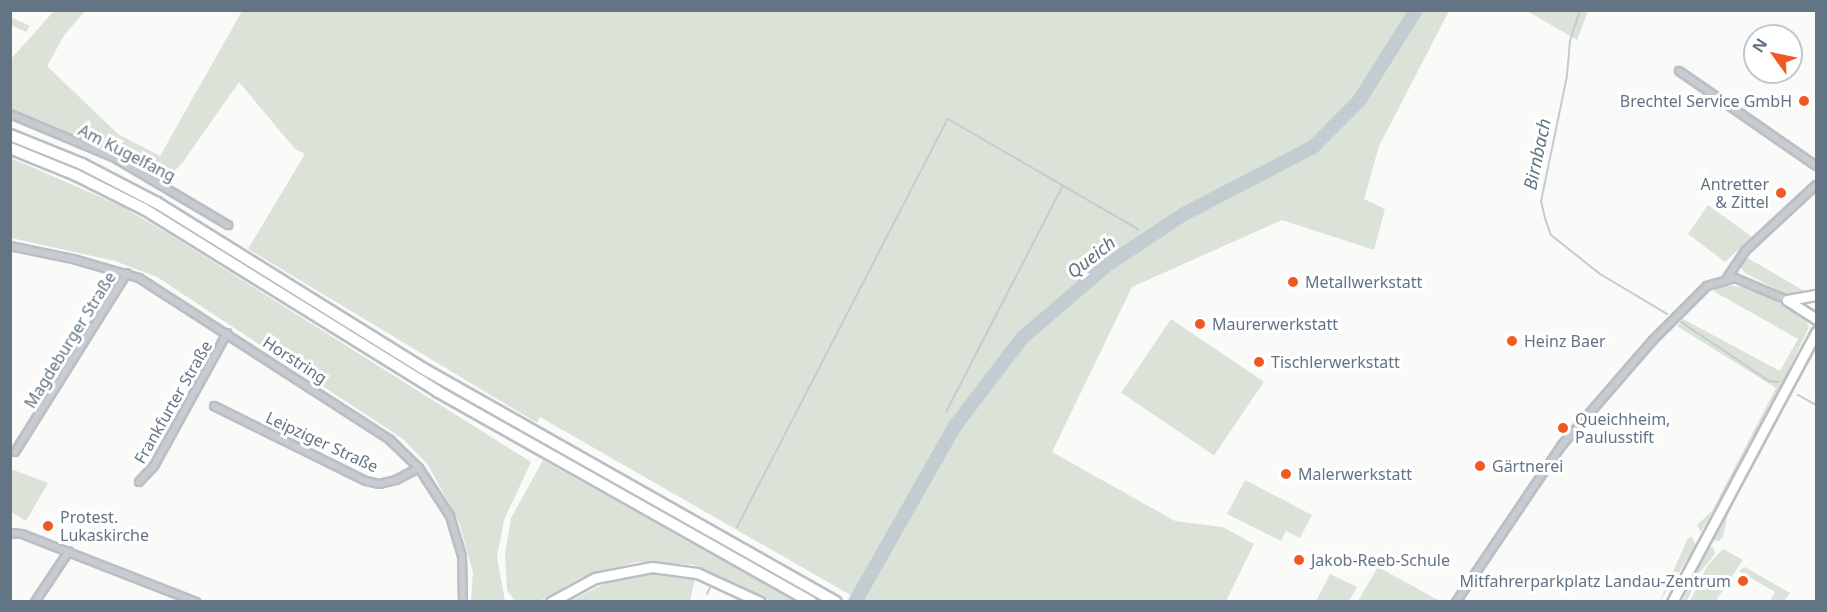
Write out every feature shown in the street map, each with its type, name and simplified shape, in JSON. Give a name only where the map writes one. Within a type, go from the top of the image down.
[{"type":"highway","points":[[10,135],[82,164],[157,202],[424,369],[836,602]]},
{"type":"highway","points":[[10,148],[76,175],[144,209],[437,391],[811,602]]},
{"type":"main road","points":[[1787,300],[1816,296]]},
{"type":"main road","points":[[1804,299],[1816,305]]},
{"type":"main road","points":[[1787,300],[1816,319]]},
{"type":"main road","points":[[1672,602],[1816,332]]},
{"type":"main road","points":[[551,602],[581,584],[611,573],[660,567],[713,579],[760,602]]},
{"type":"street","points":[[1679,71],[1816,166]]},
{"type":"street","name":"Am Kugelfang","points":[[10,114],[120,161],[228,225]]},
{"type":"street","points":[[1456,602],[1572,433],[1672,320],[1710,284],[1727,278],[1745,251],[1816,185]]},
{"type":"street","name":"Horstring","points":[[10,246],[127,273],[227,333],[371,426],[419,468],[443,502],[462,556],[463,602]]},
{"type":"street","name":"Magdeburger Straße","points":[[15,452],[127,273]]},
{"type":"street","points":[[1727,278],[1787,300]]},
{"type":"street","name":"Frankfurter Straße","points":[[139,482],[154,466],[227,333]]},
{"type":"street","name":"Leipziger Straße","points":[[214,406],[366,481],[379,484],[396,480],[419,468]]},
{"type":"street","points":[[10,533],[69,551],[194,601]]},
{"type":"street","points":[[35,602],[69,551]]},
{"type":"shaded area","points":[[54,11],[85,11],[65,34],[47,66],[118,134],[160,156],[242,11],[1449,11],[1379,146],[1364,199],[1385,209],[1374,250],[1282,220],[1132,287],[1052,452],[1175,521],[1223,527],[1254,544],[1226,601],[861,601],[540,417],[537,423],[248,249],[305,154],[295,149],[239,82],[183,162],[161,185],[11,114],[11,59]]},
{"type":"shaded area","points":[[1527,11],[1588,11],[1577,40]]},
{"type":"shaded area","points":[[11,17],[30,26],[26,32],[11,25]]},
{"type":"shaded area","points":[[11,158],[121,206],[169,234],[531,462],[504,520],[497,557],[505,601],[471,601],[473,573],[459,522],[428,465],[403,439],[157,277],[115,261],[11,238]]},
{"type":"shaded area","points":[[1708,205],[1752,237],[1725,262],[1688,234]]},
{"type":"shaded area","points":[[1746,257],[1806,292],[1816,288],[1816,293],[1799,298],[1787,295],[1745,273],[1738,264]]},
{"type":"shaded area","points":[[1723,285],[1742,287],[1776,301],[1804,317],[1809,327],[1769,412],[1701,532],[1697,525],[1712,511],[1776,388],[1677,326],[1683,319],[1780,371],[1798,339],[1713,291]]},
{"type":"shaded area","points":[[1171,319],[1264,382],[1214,455],[1121,393]]},
{"type":"shaded area","points":[[1789,393],[1728,514],[1723,536],[1719,541],[1712,540]]},
{"type":"shaded area","points":[[543,460],[795,601],[771,601],[694,565],[637,562],[582,577],[540,601],[515,601],[507,590],[505,555],[511,518]]},
{"type":"shaded area","points":[[11,469],[48,483],[26,521],[11,512]]},
{"type":"shaded area","points":[[1245,480],[1312,515],[1300,538],[1286,531],[1281,541],[1227,514]]},
{"type":"shaded area","points":[[1692,537],[1696,546],[1660,601],[1688,538]]},
{"type":"shaded area","points":[[1713,547],[1715,554],[1700,572],[1687,601],[1682,602],[1705,548]]},
{"type":"shaded area","points":[[1723,549],[1743,560],[1716,601],[1690,601],[1707,566]]},
{"type":"shaded area","points":[[1378,567],[1440,601],[1358,601]]},
{"type":"shaded area","points":[[1745,567],[1790,593],[1784,601],[1770,601],[1775,592],[1739,571]]},
{"type":"shaded area","points":[[667,573],[695,579],[690,601],[568,602],[612,580],[635,574]]},
{"type":"shaded area","points":[[1330,574],[1357,587],[1349,601],[1316,601]]},
{"type":"waterway","name":"Queich","points":[[855,602],[955,426],[1022,338],[1107,265],[1184,214],[1313,147],[1359,101],[1416,10]]},
{"type":"waterway","name":"Birnbach","points":[[1580,10],[1570,41],[1567,76],[1541,201],[1545,218],[1551,235],[1600,274],[1667,314]]},
{"type":"waterway","points":[[737,527],[948,119],[1138,229]]},
{"type":"waterway","points":[[946,412],[1063,185]]},
{"type":"waterway","name":"Birnbach","points":[[1681,322],[1769,381],[1778,382]]},
{"type":"waterway","name":"Birnbach","points":[[1798,395],[1816,405]]},
{"type":"waterway","points":[[707,594],[711,585]]},
{"type":"place","name":"Brechtel Service GmbH","points":[[1804,101]]},
{"type":"place","name":"Antretter & Zittel","points":[[1781,193]]},
{"type":"place","name":"Metallwerkstatt","points":[[1293,282]]},
{"type":"place","name":"Maurerwerkstatt","points":[[1200,324]]},
{"type":"place","name":"Heinz Baer","points":[[1512,341]]},
{"type":"place","name":"Tischlerwerkstatt","points":[[1259,362]]},
{"type":"place","name":"Queichheim, Paulusstift","points":[[1563,428]]},
{"type":"place","name":"Gärtnerei","points":[[1480,466]]},
{"type":"place","name":"Malerwerkstatt","points":[[1286,474]]},
{"type":"place","name":"Protest. Lukaskirche","points":[[48,526]]},
{"type":"place","name":"Jakob-Reeb-Schule","points":[[1299,560]]},
{"type":"place","name":"Mitfahrerparkplatz Landau-Zentrum","points":[[1743,581]]}]
